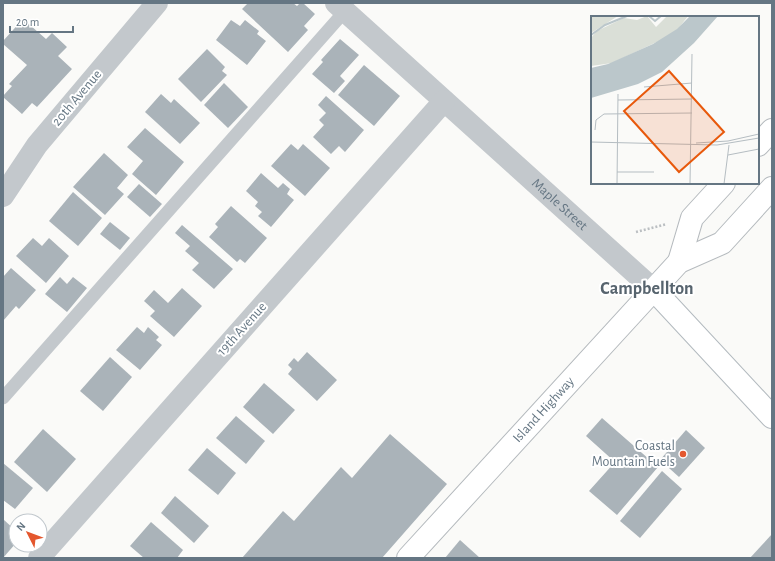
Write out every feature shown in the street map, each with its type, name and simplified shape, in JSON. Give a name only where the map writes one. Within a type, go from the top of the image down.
[{"type":"main road","points":[[759,144],[772,130]]},
{"type":"main road","name":"Island Highway","points":[[679,262],[692,218],[723,184]]},
{"type":"main road","name":"Island Highway","points":[[408,558],[679,262],[722,243],[772,188]]},
{"type":"main road","name":"Maple Street","points":[[654,290],[772,416]]},
{"type":"street","name":"20th Avenue","points":[[3,196],[37,145],[157,3]]},
{"type":"street","name":"Maple Street","points":[[341,7],[654,290]]},
{"type":"street","name":"19th Avenue","points":[[39,558],[444,101]]},
{"type":"lane","points":[[3,398],[341,7]]},
{"type":"path","points":[[636,232],[692,218]]},
{"type":"building","points":[[248,3],[293,3],[297,6],[300,3],[303,3],[315,14],[304,26],[308,30],[288,52],[242,9]]},
{"type":"building","points":[[23,19],[46,39],[52,33],[67,47],[58,56],[72,69],[37,107],[32,103],[22,114],[3,96],[12,86],[9,84],[27,65],[3,44],[3,41]]},
{"type":"building","points":[[231,20],[240,26],[245,20],[259,31],[257,34],[266,41],[247,65],[216,40]]},
{"type":"building","points":[[340,39],[359,55],[340,76],[345,81],[334,93],[312,74],[323,62],[321,60]]},
{"type":"building","points":[[207,49],[225,67],[222,71],[227,75],[201,102],[178,79]]},
{"type":"building","points":[[364,65],[400,96],[374,126],[338,95]]},
{"type":"building","points":[[224,83],[248,107],[228,128],[204,105]]},
{"type":"building","points":[[161,94],[171,103],[174,99],[200,123],[180,144],[145,112]]},
{"type":"building","points":[[326,96],[364,130],[345,152],[339,146],[331,154],[313,137],[324,125],[319,120],[326,113],[318,105]]},
{"type":"building","points":[[145,128],[184,162],[156,195],[132,174],[143,161],[127,147]]},
{"type":"building","points":[[291,144],[298,150],[303,144],[330,168],[305,196],[271,166]]},
{"type":"building","points":[[104,153],[128,175],[117,188],[124,194],[105,215],[73,187]]},
{"type":"building","points":[[261,173],[278,188],[283,183],[290,189],[287,194],[294,200],[271,227],[258,216],[262,212],[255,206],[258,202],[246,191]]},
{"type":"building","points":[[139,184],[162,204],[150,217],[127,197]]},
{"type":"building","points":[[73,192],[102,218],[78,246],[49,221]]},
{"type":"building","points":[[231,206],[267,238],[245,263],[240,259],[237,262],[209,237],[218,227],[215,224]]},
{"type":"building","points":[[110,222],[130,238],[120,250],[100,234]]},
{"type":"building","points":[[182,225],[233,269],[214,289],[192,270],[199,263],[185,251],[190,246],[175,233]]},
{"type":"building","points":[[33,238],[42,246],[49,238],[69,256],[46,283],[16,256]]},
{"type":"building","points":[[11,268],[36,290],[19,309],[16,306],[3,321],[3,277]]},
{"type":"building","points":[[60,277],[67,284],[73,277],[87,288],[67,312],[45,294]]},
{"type":"building","points":[[182,288],[202,306],[174,337],[150,316],[155,311],[144,301],[154,290],[168,303]]},
{"type":"building","points":[[137,327],[144,333],[148,327],[159,337],[156,340],[162,345],[140,370],[116,350]]},
{"type":"building","points":[[307,352],[337,380],[317,401],[288,374],[292,369],[288,365],[294,358],[298,362]]},
{"type":"building","points":[[110,357],[132,377],[103,411],[80,391]]},
{"type":"building","points":[[264,383],[295,410],[273,434],[243,407]]},
{"type":"building","points":[[236,416],[265,441],[246,464],[216,438]]},
{"type":"building","points":[[602,418],[658,467],[617,515],[589,491],[615,462],[586,436]]},
{"type":"building","points":[[43,429],[76,459],[47,492],[14,462]]},
{"type":"building","points":[[686,430],[705,448],[679,477],[660,460]]},
{"type":"building","points":[[390,434],[447,484],[382,558],[242,558],[283,511],[294,521],[341,467],[352,478]]},
{"type":"building","points":[[207,448],[236,473],[218,495],[188,470]]},
{"type":"building","points":[[3,463],[33,488],[15,509],[3,500]]},
{"type":"building","points":[[662,471],[682,489],[640,538],[620,521]]},
{"type":"building","points":[[175,496],[209,526],[194,543],[161,513]]},
{"type":"building","points":[[3,519],[8,524],[8,552],[3,558]]},
{"type":"building","points":[[151,522],[183,550],[177,558],[144,558],[130,546]]},
{"type":"building","points":[[772,534],[772,558],[750,558]]},
{"type":"building","points":[[460,540],[480,558],[445,558]]},
{"type":"place","name":"Coastal Mountain Fuels","points":[[683,454]]},
{"type":"district","name":"Campbellton","points":[[647,289]]}]
